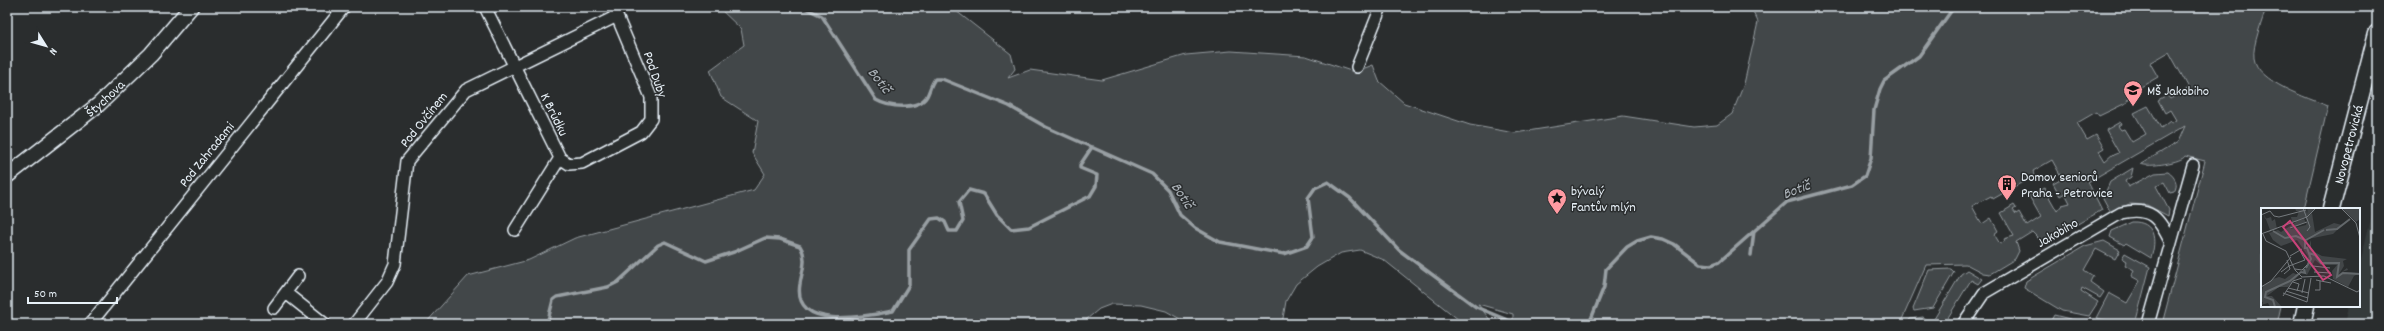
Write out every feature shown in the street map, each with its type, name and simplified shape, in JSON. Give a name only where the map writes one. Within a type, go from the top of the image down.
[{"type":"main road","name":"Novopetrovická","points":[[2332,208],[2377,33]]},
{"type":"main road","points":[[2302,324],[2306,307]]},
{"type":"street","name":"Štychova","points":[[7,176],[98,104],[151,54],[191,7]]},
{"type":"street","name":"Pod Zahradami","points":[[92,323],[344,7]]},
{"type":"street","name":"K Brůdku","points":[[485,7],[560,158],[515,230]]},
{"type":"street","points":[[1356,67],[1380,7]]},
{"type":"street","name":"Pod Ovčínem","points":[[354,324],[387,282],[395,264],[407,161],[466,90],[615,11]]},
{"type":"street","name":"Pod Duby","points":[[560,158],[569,164],[582,164],[641,132],[651,119],[651,97],[615,11]]},
{"type":"street","points":[[2148,324],[2193,165]]},
{"type":"street","name":"Jakobiho","points":[[1963,324],[1984,292],[2121,213],[2134,210],[2150,214],[2163,225],[2171,242]]},
{"type":"street","points":[[274,308],[298,276]]},
{"type":"street","points":[[286,293],[325,324]]},
{"type":"shaded area","points":[[718,7],[951,7],[1011,54],[1015,69],[1008,78],[1030,70],[1102,80],[1186,55],[1231,51],[1306,56],[1354,72],[1373,65],[1379,81],[1404,103],[1470,125],[1515,133],[1623,116],[1694,127],[1717,125],[1732,114],[1744,84],[1758,22],[1751,7],[2266,7],[2255,46],[2254,58],[2257,67],[2273,82],[2297,94],[2328,106],[2304,208],[2261,208],[2261,307],[2281,307],[2277,324],[2162,324],[2205,161],[2185,156],[2165,164],[2141,164],[2178,142],[2185,126],[2088,182],[2102,210],[2048,241],[2039,239],[2032,232],[2016,242],[2019,251],[2015,259],[1990,274],[1983,273],[1966,264],[1926,265],[1900,324],[1513,324],[1513,314],[1478,304],[1493,324],[1464,324],[1384,260],[1360,250],[1341,253],[1317,267],[1296,284],[1286,301],[1282,324],[1189,324],[1166,311],[1141,305],[1112,304],[1099,309],[1081,324],[425,324],[468,276],[529,260],[575,238],[754,190],[765,174],[752,153],[758,121],[721,97],[710,70],[744,45],[741,29]],"holes":[[[2169,52],[2189,88],[2170,99],[2167,95],[2158,100],[2165,113],[2170,110],[2176,120],[2171,123],[2170,121],[2161,128],[2148,106],[2134,113],[2146,134],[2132,142],[2124,129],[2121,130],[2118,126],[2121,124],[2120,122],[2106,130],[2119,153],[2113,154],[2105,161],[2099,151],[2104,148],[2096,135],[2087,140],[2077,123],[2096,112],[2099,116],[2128,102],[2127,100],[2140,92],[2139,88],[2158,77],[2150,63]],[[2052,160],[2062,178],[2053,183],[2060,196],[2065,193],[2070,203],[2062,205],[2057,211],[2044,188],[2029,196],[2041,217],[2027,226],[2019,212],[2016,214],[2013,210],[2016,208],[2014,205],[2001,213],[2014,236],[2004,239],[2005,241],[2000,244],[1994,234],[1998,231],[1991,218],[1982,224],[1972,206],[1991,196],[1993,199],[2035,175],[2033,171]]]},
{"type":"shaded area","points":[[2133,168],[2131,177],[2125,181],[2128,187],[2155,173],[2168,172],[2173,176],[2176,183],[2174,192],[2170,193],[2164,182],[2156,186],[2169,210],[2168,216],[2147,205],[2130,204],[2110,211],[2103,198],[2110,182]]},
{"type":"shaded area","points":[[2377,194],[2377,324],[2345,324],[2349,307],[2360,307],[2360,263]]},
{"type":"shaded area","points":[[2132,222],[2146,225],[2150,228],[2154,238],[2151,258],[2126,243],[2124,245],[2110,237],[2112,231]]},
{"type":"shaded area","points":[[2104,241],[2120,250],[2115,259],[2096,249],[2084,270],[2093,276],[2090,282],[2104,292],[2100,298],[2082,288],[2081,291],[2098,302],[2089,316],[2062,311],[2024,288],[2026,281],[2085,246]]},
{"type":"shaded area","points":[[2125,253],[2150,267],[2135,324],[2122,324],[2096,318],[2109,293],[2127,303],[2140,281],[2131,276],[2134,270],[2125,265],[2127,261],[2122,258]]},
{"type":"shaded area","points":[[1951,269],[1954,272],[1933,308],[1914,311],[1913,309],[1929,270]]},
{"type":"shaded area","points":[[1967,270],[1982,279],[1978,284],[1971,280],[1944,324],[1931,324],[1961,274]]},
{"type":"shaded area","points":[[2054,315],[2078,321],[2077,324],[2049,324]]},
{"type":"shaded area","points":[[1923,317],[1926,319],[1923,324],[1907,324],[1910,319]]},
{"type":"waterway","name":"Botič","points":[[803,7],[822,16],[876,100],[895,106],[910,106],[917,104],[923,101],[927,96],[935,79],[942,79],[1009,106],[1046,127],[1152,174],[1168,190],[1180,215],[1195,228],[1220,242],[1284,254],[1307,246],[1313,237],[1308,198],[1315,188],[1328,182],[1350,198],[1399,250],[1476,307],[1517,324]]},
{"type":"waterway","name":"Botič","points":[[1589,324],[1604,287],[1606,269],[1627,247],[1637,241],[1651,237],[1663,239],[1674,244],[1700,264],[1711,265],[1719,262],[1787,202],[1852,185],[1865,176],[1871,158],[1874,110],[1884,81],[1919,56],[1954,7]]},
{"type":"waterway","points":[[547,324],[553,300],[557,297],[608,287],[618,282],[658,245],[665,242],[706,261],[734,252],[765,238],[780,239],[800,246],[804,255],[800,284],[800,299],[807,309],[818,315],[832,317],[865,316],[893,311],[909,285],[909,250],[931,219],[939,218],[945,222],[949,231],[957,231],[963,221],[959,202],[969,190],[984,194],[997,215],[1011,229],[1029,227],[1090,196],[1096,186],[1097,175],[1080,168],[1080,165],[1092,147]]},
{"type":"waterway","points":[[1751,255],[1754,231]]},
{"type":"place","name":"MŠ Jakobiho","points":[[2133,107]]},
{"type":"place","name":"Domov seniorů Praha - Petrovice","points":[[2007,201]]},
{"type":"place","name":"bývalý Fantův mlýn","points":[[1557,215]]}]
